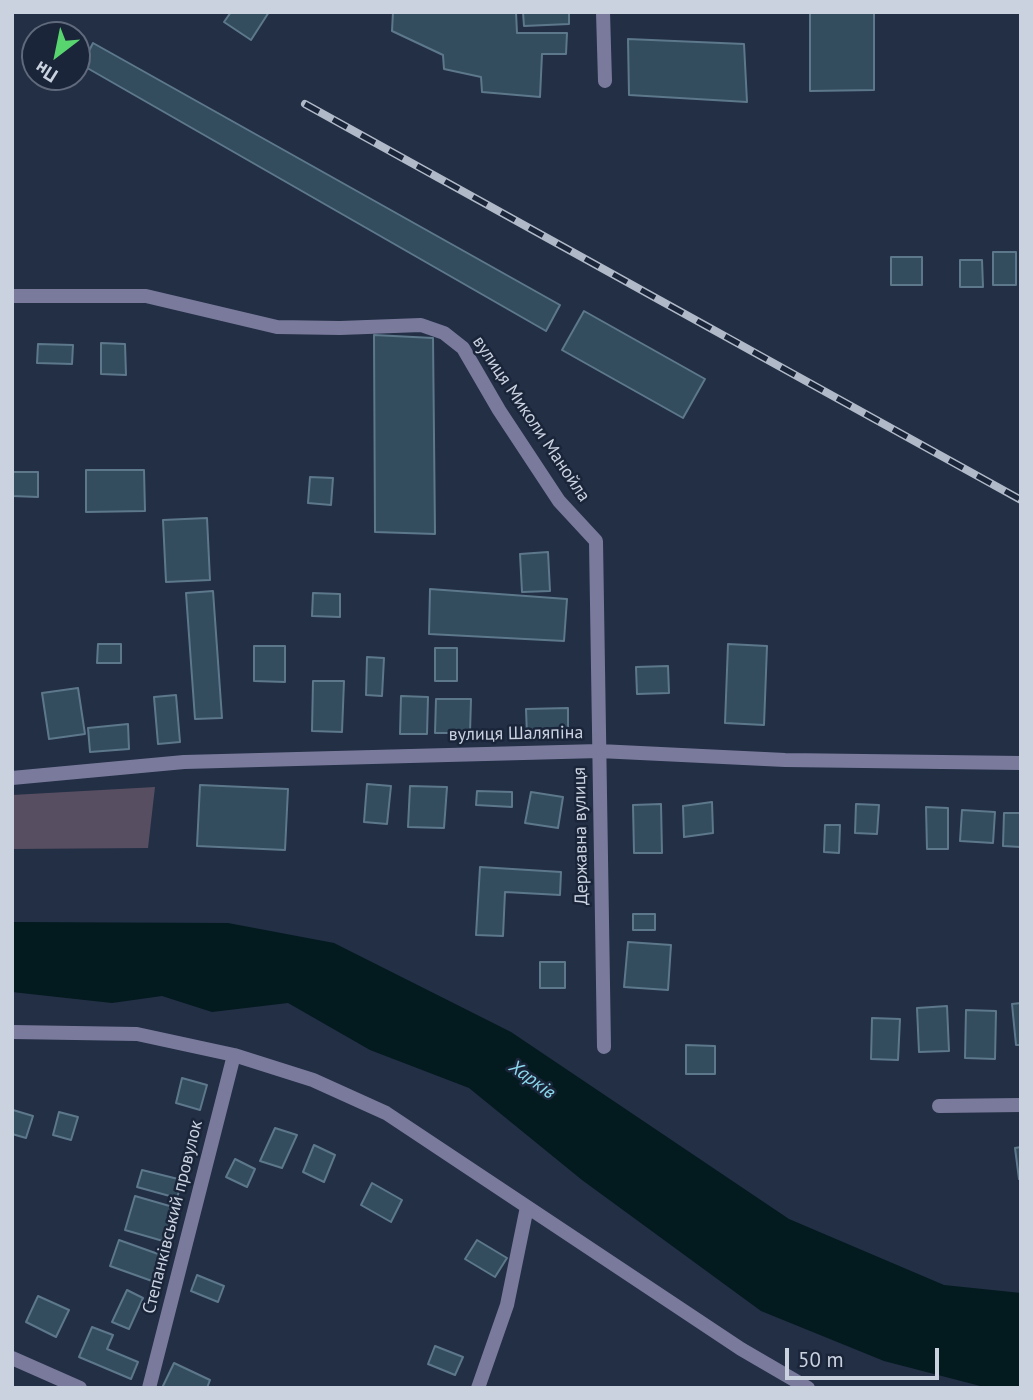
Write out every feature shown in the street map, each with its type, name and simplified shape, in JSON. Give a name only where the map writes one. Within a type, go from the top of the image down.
[{"type":"street","points":[[603,12],[605,81]]},
{"type":"street","name":"вулиця Миколи Манойла","points":[[12,296],[146,296],[277,327],[421,325],[444,333],[463,348],[499,410],[559,501],[596,541]]},
{"type":"street","name":"Державна вулиця","points":[[596,541],[604,1047]]},
{"type":"street","name":"вулиця Шаляпіна","points":[[12,778],[184,762],[599,751],[785,760],[1021,763]]},
{"type":"street","points":[[12,1032],[137,1034],[234,1055],[313,1080],[386,1113],[741,1349],[808,1388]]},
{"type":"street","name":"Степанківський провулок","points":[[149,1388],[234,1055]]},
{"type":"street","points":[[939,1106],[1021,1105]]},
{"type":"street","points":[[478,1388],[507,1305],[527,1207]]},
{"type":"street","points":[[12,1358],[80,1388]]},
{"type":"shaded area","points":[[155,787],[148,848],[12,849],[12,795]]},
{"type":"water","name":"Харків","points":[[12,922],[228,923],[334,943],[511,1032],[789,1219],[944,1285],[1021,1293],[1021,1388],[988,1388],[884,1361],[761,1311],[582,1180],[469,1088],[370,1050],[288,1003],[212,1012],[162,996],[112,1003],[12,992]]},
{"type":"building","points":[[231,12],[269,12],[251,40],[224,22]]},
{"type":"building","points":[[393,12],[516,12],[517,33],[567,33],[566,54],[542,54],[540,97],[482,92],[481,77],[444,69],[443,55],[392,31]]},
{"type":"building","points":[[523,12],[569,12],[569,24],[524,26]]},
{"type":"building","points":[[810,12],[874,12],[874,90],[810,91]]},
{"type":"building","points":[[628,39],[744,44],[747,102],[629,95]]},
{"type":"building","points":[[93,43],[560,305],[546,331],[91,70]]},
{"type":"building","points":[[993,252],[1016,252],[1016,285],[993,285]]},
{"type":"building","points":[[891,257],[922,257],[922,285],[891,285]]},
{"type":"building","points":[[960,260],[982,260],[983,287],[960,287]]},
{"type":"building","points":[[584,311],[705,379],[683,418],[562,350]]},
{"type":"building","points":[[374,335],[433,338],[435,534],[375,532]]},
{"type":"building","points":[[101,343],[125,344],[126,375],[101,374]]},
{"type":"building","points":[[38,344],[73,345],[72,364],[37,363]]},
{"type":"building","points":[[86,470],[144,470],[145,511],[86,512]]},
{"type":"building","points":[[12,472],[38,472],[38,497],[12,496]]},
{"type":"building","points":[[310,477],[333,478],[331,505],[308,503]]},
{"type":"building","points":[[207,518],[210,580],[166,582],[163,520]]},
{"type":"building","points":[[548,552],[550,591],[522,592],[520,554]]},
{"type":"building","points":[[430,589],[567,599],[564,641],[429,634]]},
{"type":"building","points":[[213,591],[222,718],[195,719],[186,593]]},
{"type":"building","points":[[313,593],[340,594],[340,617],[312,616]]},
{"type":"building","points":[[98,644],[121,644],[121,663],[97,663]]},
{"type":"building","points":[[728,644],[767,646],[764,725],[725,723]]},
{"type":"building","points":[[254,646],[285,646],[285,682],[254,681]]},
{"type":"building","points":[[435,648],[457,648],[457,681],[435,681]]},
{"type":"building","points":[[367,657],[384,658],[382,696],[366,695]]},
{"type":"building","points":[[668,666],[669,693],[637,694],[636,667]]},
{"type":"building","points":[[313,681],[344,681],[342,732],[312,731]]},
{"type":"building","points":[[78,688],[85,734],[49,739],[42,693]]},
{"type":"building","points":[[176,695],[180,742],[158,744],[154,697]]},
{"type":"building","points":[[401,696],[428,697],[427,734],[400,734]]},
{"type":"building","points":[[436,699],[471,699],[470,733],[435,733]]},
{"type":"building","points":[[568,708],[568,735],[527,736],[526,709]]},
{"type":"building","points":[[128,724],[129,749],[90,752],[88,728]]},
{"type":"building","points":[[367,784],[391,786],[387,824],[364,822]]},
{"type":"building","points":[[200,785],[288,789],[285,850],[197,846]]},
{"type":"building","points":[[410,786],[447,787],[444,828],[408,827]]},
{"type":"building","points":[[477,791],[512,792],[512,807],[476,805]]},
{"type":"building","points":[[531,792],[563,797],[558,828],[525,823]]},
{"type":"building","points":[[712,802],[713,833],[684,837],[683,806]]},
{"type":"building","points":[[661,804],[662,853],[634,853],[633,805]]},
{"type":"building","points":[[856,804],[879,805],[877,834],[855,833]]},
{"type":"building","points":[[926,807],[948,808],[948,849],[927,849]]},
{"type":"building","points":[[962,810],[995,812],[993,843],[960,841]]},
{"type":"building","points":[[1004,813],[1021,813],[1021,847],[1003,846]]},
{"type":"building","points":[[825,825],[840,825],[839,853],[824,852]]},
{"type":"building","points":[[480,867],[561,872],[560,895],[505,892],[503,936],[476,935]]},
{"type":"building","points":[[633,914],[655,914],[655,930],[633,930]]},
{"type":"building","points":[[628,942],[671,945],[668,990],[624,987]]},
{"type":"building","points":[[540,962],[565,962],[565,988],[540,988]]},
{"type":"building","points":[[1021,1003],[1021,1045],[1016,1045],[1012,1004]]},
{"type":"building","points":[[947,1006],[949,1051],[919,1052],[917,1008]]},
{"type":"building","points":[[966,1010],[996,1011],[995,1059],[965,1058]]},
{"type":"building","points":[[872,1018],[900,1019],[898,1060],[871,1059]]},
{"type":"building","points":[[686,1045],[715,1046],[715,1074],[686,1074]]},
{"type":"building","points":[[182,1078],[207,1085],[200,1110],[176,1103]]},
{"type":"building","points":[[13,1110],[33,1116],[26,1138],[12,1134]]},
{"type":"building","points":[[59,1112],[78,1117],[71,1140],[53,1135]]},
{"type":"building","points":[[275,1128],[297,1135],[282,1168],[260,1161]]},
{"type":"building","points":[[314,1145],[335,1155],[324,1182],[303,1172]]},
{"type":"building","points":[[1021,1147],[1021,1179],[1019,1179],[1015,1148]]},
{"type":"building","points":[[235,1159],[255,1169],[247,1187],[226,1177]]},
{"type":"building","points":[[142,1170],[182,1180],[177,1198],[137,1187]]},
{"type":"building","points":[[372,1183],[402,1200],[391,1222],[361,1205]]},
{"type":"building","points":[[135,1196],[180,1209],[170,1243],[125,1230]]},
{"type":"building","points":[[119,1240],[161,1255],[152,1281],[110,1266]]},
{"type":"building","points":[[477,1240],[507,1258],[495,1277],[465,1259]]},
{"type":"building","points":[[197,1275],[224,1286],[218,1302],[191,1291]]},
{"type":"building","points":[[127,1290],[143,1298],[129,1329],[112,1322]]},
{"type":"building","points":[[38,1296],[69,1310],[56,1337],[26,1322]]},
{"type":"building","points":[[92,1327],[113,1335],[107,1349],[138,1362],[131,1379],[79,1357]]},
{"type":"building","points":[[435,1346],[463,1357],[455,1375],[428,1364]]},
{"type":"building","points":[[174,1363],[210,1380],[207,1388],[162,1388]]},
{"type":"railway","points":[[305,104],[1021,500]]}]
